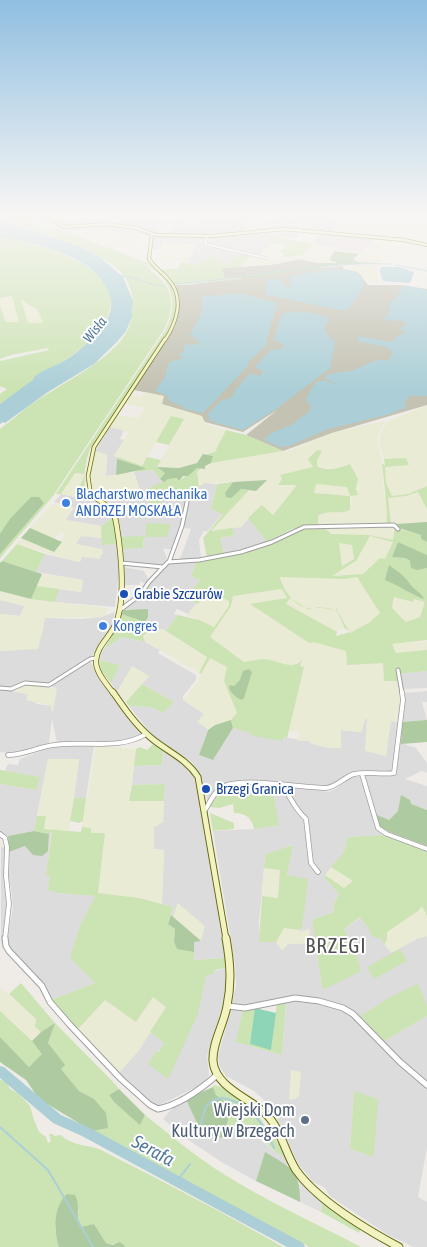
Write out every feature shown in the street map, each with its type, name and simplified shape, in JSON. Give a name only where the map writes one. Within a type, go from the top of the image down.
[{"type":"street","points":[[161,272],[174,286],[178,303],[177,315],[168,335],[94,447],[88,465],[91,492],[111,508],[115,515],[121,563],[118,612],[115,627],[99,649],[96,666],[101,676],[146,733],[193,769],[198,777],[230,963],[231,982],[227,1006],[213,1056],[217,1075],[266,1114],[295,1168],[308,1186],[373,1233],[399,1247]]},
{"type":"street","points":[[118,612],[140,595],[168,562],[182,526],[187,502]]},
{"type":"street","points":[[168,562],[199,560],[241,552],[272,542],[296,529],[308,527],[386,525],[397,526],[398,530]]},
{"type":"street","points":[[121,563],[163,567]]},
{"type":"street","points":[[0,688],[11,689],[25,683],[49,685],[90,659],[96,658]]},
{"type":"street","points":[[205,810],[219,790],[228,784],[295,785],[330,788],[350,776],[368,772],[392,774],[396,766],[403,700],[398,670]]},
{"type":"street","points":[[8,755],[25,755],[52,745],[132,742],[146,733]]},
{"type":"street","points":[[362,774],[378,828],[387,834],[427,848]]},
{"type":"street","points":[[282,786],[290,796],[295,809],[306,819],[311,863],[318,872]]},
{"type":"street","points":[[0,834],[5,838],[7,847],[6,876],[9,909],[5,937],[6,946],[43,987],[48,1000],[68,1023],[153,1108],[164,1108],[205,1085],[217,1075]]},
{"type":"street","points":[[227,1006],[245,1008],[295,998],[319,1001],[344,1008],[353,1014],[400,1062],[427,1085]]},
{"type":"shaded area","points":[[223,272],[275,272],[245,277],[246,279],[290,272],[358,272],[368,285],[399,285],[427,289],[427,405],[332,433],[283,451],[246,435],[277,410],[243,432],[205,422],[201,416],[161,404],[163,396],[134,390],[175,326],[179,307],[175,285],[242,278],[225,279]]},
{"type":"shaded area","points":[[110,427],[124,430],[120,439],[124,440],[114,456],[118,457],[116,475],[106,476],[107,455],[95,451]]},
{"type":"shaded area","points":[[153,470],[164,482],[139,493],[140,490],[134,472]]},
{"type":"shaded area","points":[[204,483],[217,484],[211,509],[223,513],[207,532],[204,531],[199,540],[201,558],[180,559],[191,529],[184,528],[186,514],[183,513],[181,527],[172,549],[163,549],[167,558],[161,566],[124,562],[123,549],[143,548],[144,537],[121,537],[117,509],[106,501],[151,493],[148,507],[162,498],[177,498],[187,494]]},
{"type":"shaded area","points":[[61,494],[100,502],[109,508],[113,518],[101,526],[65,520],[74,508],[54,502]]},
{"type":"shaded area","points":[[248,518],[267,542],[224,554],[220,538],[235,535],[232,528],[241,527]]},
{"type":"shaded area","points":[[80,536],[102,538],[102,545],[117,544],[119,573],[115,607],[55,602],[59,589],[81,592],[83,580],[36,572],[45,554],[80,562],[82,557],[102,554],[103,552],[76,544]]},
{"type":"shaded area","points":[[197,561],[191,576],[200,580],[186,598],[198,604],[188,614],[177,609],[174,614],[178,615],[166,631],[162,629],[146,629],[129,609],[124,610],[165,566],[172,562]]},
{"type":"shaded area","points":[[124,567],[144,571],[149,580],[145,583],[140,582],[139,585],[125,585],[122,587]]},
{"type":"shaded area","points":[[0,600],[25,606],[20,616],[0,614]]},
{"type":"shaded area","points":[[115,612],[111,629],[92,656],[50,684],[28,682],[9,688],[0,686],[0,651],[15,650],[42,633],[45,618],[81,619],[101,617]]},
{"type":"shaded area","points":[[122,637],[145,642],[160,650],[158,653],[196,675],[196,680],[183,696],[183,700],[204,714],[198,722],[208,729],[199,755],[213,760],[233,728],[283,741],[283,737],[310,741],[310,743],[324,747],[341,748],[341,730],[361,732],[365,719],[397,721],[400,698],[397,674],[427,671],[427,688],[403,689],[404,693],[427,691],[427,702],[422,702],[427,720],[402,722],[401,743],[416,748],[427,763],[427,773],[422,771],[405,779],[427,786],[427,810],[410,804],[398,811],[389,820],[377,816],[387,832],[384,835],[348,837],[344,852],[324,877],[339,894],[334,903],[333,912],[312,920],[322,987],[325,989],[357,957],[344,929],[361,917],[369,929],[380,937],[417,939],[427,936],[427,1007],[384,1041],[427,1016],[427,1148],[418,1197],[427,1202],[427,1247],[414,1247],[388,1235],[330,1196],[325,1188],[313,1182],[299,1165],[277,1118],[264,1100],[254,1091],[226,1076],[220,1067],[218,1056],[231,1010],[243,1009],[237,1042],[282,1055],[286,1002],[308,998],[299,995],[248,1004],[232,1004],[236,986],[235,964],[213,831],[254,829],[278,825],[272,787],[293,786],[328,792],[337,788],[350,777],[358,777],[370,773],[366,770],[350,772],[331,786],[293,783],[279,785],[234,781],[226,783],[217,789],[207,801],[205,786],[192,762],[152,735],[129,706],[151,707],[163,713],[174,702],[142,684],[149,676],[133,667],[117,692],[111,683],[120,665],[99,660],[104,649]],"holes":[[[292,845],[287,875],[302,928],[299,930],[311,943],[288,944],[282,950],[276,942],[260,942],[259,921],[264,868],[266,855]],[[354,1091],[374,1156],[374,1157],[350,1149]]]},
{"type":"shaded area","points":[[90,661],[100,680],[143,734],[138,738],[122,742],[57,743],[52,719],[49,743],[21,754],[0,752],[0,689],[28,694],[37,704],[52,706],[53,711],[56,688],[50,686]]},
{"type":"shaded area","points":[[94,745],[86,798],[74,798],[79,759],[48,759],[34,831],[8,836],[0,831],[0,784],[37,790],[40,777],[5,771],[8,764],[18,765],[20,759],[49,748]]},
{"type":"shaded area","points":[[163,750],[187,767],[195,779],[208,846],[225,958],[192,960],[194,942],[178,903],[173,917],[171,915],[173,907],[162,904],[164,850],[154,849],[154,827],[163,822],[165,784],[132,785],[134,766],[162,765]]},
{"type":"shaded area","points":[[52,829],[46,875],[50,875],[59,893],[95,896],[80,926],[95,983],[51,1000],[47,987],[10,948],[7,938],[13,908],[11,888],[7,875],[9,852],[25,846],[48,851],[49,834]]},
{"type":"shaded area","points":[[1,847],[6,848],[4,877],[7,910],[1,945]]},
{"type":"shaded area","points":[[225,968],[227,986],[224,1001],[207,1056],[209,1075],[204,1083],[156,1107],[118,1074],[140,1049],[150,1032],[164,1043],[163,1047],[158,1052],[156,1051],[148,1064],[193,1021],[198,1013],[206,974]]},
{"type":"shaded area","points":[[186,1099],[236,1125],[246,1127],[280,1155],[284,1154],[289,1166],[265,1153],[256,1181],[223,1163],[184,1137],[163,1119],[177,1103]]},
{"type":"shaded area","points":[[298,1177],[310,1193],[322,1202],[321,1212],[300,1202]]},
{"type":"green space","points":[[0,272],[96,272],[103,279],[109,290],[111,303],[104,325],[91,340],[68,358],[34,377],[35,379],[0,404],[0,394],[7,389],[0,386],[0,361],[49,350],[48,348],[0,359],[0,306],[6,322],[19,322],[12,296],[0,298]],"holes":[[[21,300],[38,310],[43,323],[28,323]]]},
{"type":"green space","points":[[121,272],[153,272],[164,283],[171,298],[169,316],[165,328],[53,496],[0,558],[0,429],[36,401],[101,359],[121,341],[129,327],[133,307],[131,291],[125,277]]},
{"type":"green space","points":[[157,272],[168,280],[172,286],[177,307],[173,324],[90,449],[85,474],[75,473],[61,494],[56,494],[166,329],[172,308],[172,299],[170,290]]},
{"type":"green space","points":[[164,272],[223,272],[225,279],[243,279],[175,285]]},
{"type":"green space","points":[[275,272],[291,272],[245,279],[245,277]]},
{"type":"green space","points":[[358,272],[377,272],[379,283],[371,283],[370,279],[363,279]]},
{"type":"green space","points":[[12,296],[20,322],[6,322],[0,306],[0,298]]},
{"type":"green space","points":[[21,301],[38,310],[44,323],[28,323]]},
{"type":"green space","points":[[145,392],[164,396],[162,404],[202,416],[205,424],[226,430],[215,453],[197,463],[179,468],[157,467],[184,420],[171,416],[142,466],[114,456],[129,432],[110,427],[117,415],[138,418],[145,408],[125,403],[130,394],[141,397]]},
{"type":"green space","points":[[427,406],[427,486],[408,494],[392,496],[386,483],[385,467],[409,464],[406,458],[384,459],[379,442],[382,431],[388,421]]},
{"type":"green space","points":[[171,416],[184,419],[169,445],[156,442]]},
{"type":"green space","points":[[385,421],[377,438],[382,463],[388,517],[386,524],[318,526],[318,516],[334,511],[346,512],[351,503],[350,496],[357,494],[358,479],[350,467],[325,468],[317,466],[317,450],[311,455],[314,467],[280,475],[282,479],[279,485],[297,485],[273,515],[262,505],[241,527],[210,531],[249,490],[256,491],[266,480],[204,483],[199,487],[197,471],[211,463],[290,450],[332,433]]},
{"type":"green space","points":[[226,430],[246,435],[283,451],[211,463],[213,456],[207,454],[215,452]]},
{"type":"green space","points":[[317,450],[322,451],[317,460],[317,466],[321,468],[334,469],[350,464],[358,479],[356,489],[358,495],[350,496],[350,510],[322,514],[318,516],[318,526],[292,529],[267,542],[248,518],[262,505],[273,515],[297,485],[278,485],[282,479],[280,475],[313,467],[308,459]],"holes":[[[316,484],[347,487],[350,496],[314,493]]]},
{"type":"green space","points":[[95,451],[106,454],[106,476],[134,472],[140,491],[110,496],[94,494],[90,477]]},
{"type":"green space","points":[[203,454],[213,456],[211,463],[205,466],[205,469],[197,468],[188,476],[183,476],[179,481],[177,478],[168,479],[164,482],[160,479],[165,473],[157,467],[179,468],[197,463]]},
{"type":"green space","points":[[118,457],[142,466],[147,457],[161,460],[157,467],[165,473],[160,479],[153,470],[134,472],[145,468],[117,459]]},
{"type":"green space","points":[[406,458],[409,465],[385,467],[386,483],[392,496],[408,494],[427,486],[427,509],[418,492],[406,496],[388,498],[391,524],[401,527],[400,529],[421,535],[421,539],[427,542],[427,555],[398,542],[392,557],[405,558],[421,569],[427,568],[427,640],[392,644],[396,653],[427,650],[427,671],[397,674],[398,681],[384,681],[383,663],[347,665],[346,651],[314,642],[309,643],[250,604],[287,598],[282,589],[233,596],[231,606],[210,637],[244,662],[265,659],[294,665],[302,660],[300,666],[304,667],[287,738],[283,737],[283,741],[252,736],[251,733],[233,728],[231,720],[237,713],[224,681],[227,667],[210,658],[201,674],[199,673],[207,657],[166,631],[178,615],[199,620],[214,627],[229,606],[229,601],[207,590],[198,604],[186,598],[200,580],[191,576],[197,561],[229,556],[263,547],[295,531],[324,527],[331,534],[369,535],[393,540],[395,527],[386,524],[382,463],[385,466],[384,459]],"holes":[[[370,536],[393,542],[385,559],[380,558],[363,574],[332,576],[356,561]],[[339,543],[352,545],[354,559],[342,566]],[[280,577],[345,579],[357,577],[380,613],[370,622],[350,633],[336,636],[337,632],[286,604],[290,598],[293,600],[281,582]],[[394,597],[413,602],[414,599],[425,602],[420,617],[406,622],[392,608]]]},
{"type":"green space","points":[[117,459],[145,468],[145,469],[116,475]]},
{"type":"green space","points":[[197,468],[201,468],[197,472],[199,487],[177,498],[163,498],[159,509],[148,508],[150,493],[116,501],[97,495],[139,493],[168,479],[178,478],[179,481]]},
{"type":"green space","points":[[75,473],[86,474],[75,497],[61,494]]},
{"type":"green space","points":[[85,475],[86,490],[92,500],[75,497]]},
{"type":"green space","points":[[267,480],[256,491],[241,489],[231,498],[226,497],[225,493],[233,482]]},
{"type":"green space","points":[[233,482],[225,493],[241,489],[249,490],[211,531],[232,528],[235,535],[220,538],[224,554],[207,557],[203,538],[223,514],[211,509],[217,484]]},
{"type":"green space","points":[[316,484],[347,487],[350,496],[314,493]]},
{"type":"green space","points":[[418,492],[427,509],[427,522],[390,524],[387,498],[406,496]]},
{"type":"green space","points":[[31,497],[39,497],[44,503],[0,554],[0,534],[10,519]]},
{"type":"green space","points":[[52,504],[72,509],[66,520],[101,526],[102,538],[81,536],[76,544],[103,549],[100,559],[82,557],[80,562],[17,544],[21,538],[54,551],[66,533],[60,532],[54,539],[30,528]]},
{"type":"green space","points":[[113,518],[117,544],[102,545],[101,526]]},
{"type":"green space","points":[[427,522],[427,542],[421,539],[421,535],[399,528],[396,524]]},
{"type":"green space","points":[[146,523],[171,524],[167,537],[146,537]]},
{"type":"green space","points":[[324,527],[395,527],[394,540],[369,535],[330,534]]},
{"type":"green space","points":[[30,528],[62,542],[54,552],[21,538]]},
{"type":"green space","points":[[144,536],[143,548],[123,549],[121,537]]},
{"type":"green space","points":[[370,536],[393,542],[385,559],[380,558],[363,574],[331,576],[356,561]]},
{"type":"green space","points":[[339,542],[352,545],[354,559],[342,566]]},
{"type":"green space","points":[[398,542],[427,555],[427,568],[417,570],[411,568],[410,561],[405,558],[392,557]]},
{"type":"green space","points":[[17,544],[45,554],[36,572],[2,561]]},
{"type":"green space","points":[[2,561],[42,574],[31,599],[0,591],[0,563]]},
{"type":"green space","points":[[389,565],[403,576],[424,599],[385,580]]},
{"type":"green space","points":[[42,574],[83,580],[81,592],[37,586]]},
{"type":"green space","points":[[280,577],[345,579],[358,577],[380,613],[370,622],[350,633],[337,609],[344,626],[337,632],[285,604],[290,598]]},
{"type":"green space","points":[[36,586],[59,589],[55,602],[31,599]]},
{"type":"green space","points":[[283,589],[287,598],[250,604],[309,643],[323,643],[383,662],[384,681],[398,681],[400,698],[397,722],[391,721],[386,756],[365,751],[367,719],[365,719],[361,732],[341,730],[341,748],[324,747],[310,743],[310,741],[297,741],[299,733],[288,730],[304,667],[300,667],[301,661],[288,665],[265,659],[244,662],[210,637],[231,606],[233,596]]},
{"type":"green space","points":[[207,590],[229,601],[229,606],[214,627],[187,615]]},
{"type":"green space","points":[[0,591],[31,599],[108,608],[105,616],[101,617],[45,618],[38,649],[0,651],[0,614],[20,616],[24,606],[0,600]]},
{"type":"green space","points":[[395,597],[413,602],[414,599],[426,602],[420,617],[406,622],[392,608]]},
{"type":"green space","points":[[336,608],[349,631],[343,627]]},
{"type":"green space","points":[[148,609],[148,617],[145,622],[121,614],[124,610]]},
{"type":"green space","points":[[121,614],[145,622],[142,625],[151,630],[143,636],[145,642],[122,637],[104,649],[119,625]]},
{"type":"green space","points":[[162,629],[208,657],[199,673],[143,640],[146,633]]},
{"type":"green space","points":[[427,641],[427,650],[396,653],[392,644]]},
{"type":"green space","points":[[210,657],[227,667],[224,681],[237,714],[231,720],[208,729],[197,722],[204,714],[183,700],[197,683]]},
{"type":"green space","points":[[99,660],[120,665],[111,683],[101,671]]},
{"type":"green space","points":[[132,666],[149,676],[126,702],[117,692]]},
{"type":"green space","points":[[249,669],[252,672],[242,700],[233,694],[229,685],[234,686],[240,680],[243,671]]},
{"type":"green space","points":[[27,684],[57,689],[53,711],[51,711],[52,706],[26,700],[28,694],[17,692],[18,688]]},
{"type":"green space","points":[[142,684],[174,702],[163,713],[151,707],[129,706],[126,702]]},
{"type":"green space","points":[[231,720],[233,728],[213,760],[199,755],[208,730],[215,725]]},
{"type":"green space","points":[[427,720],[427,742],[401,744],[402,722]]},
{"type":"green space","points":[[153,744],[163,750],[162,765],[134,766],[136,749],[140,747],[147,750]]},
{"type":"green space","points":[[96,745],[136,749],[129,801],[164,801],[163,822],[154,827],[154,849],[164,850],[162,904],[138,898],[98,893],[105,833],[91,833],[82,827]]},
{"type":"green space","points":[[48,759],[79,759],[69,831],[44,829],[46,816],[37,816]]},
{"type":"green space","points":[[0,770],[40,777],[37,790],[0,784]]},
{"type":"green space","points":[[165,784],[164,801],[129,801],[132,785]]},
{"type":"green space","points":[[236,785],[272,787],[279,825],[254,829],[248,817],[234,813],[233,804],[219,808],[209,807],[223,789]]},
{"type":"green space","points":[[401,795],[410,800],[411,804],[427,810],[427,846],[379,828],[377,815],[389,820],[398,811]]},
{"type":"green space","points":[[74,798],[86,798],[83,821],[79,823],[70,821]]},
{"type":"green space","points":[[210,813],[234,823],[234,829],[213,831]]},
{"type":"green space","points":[[37,816],[46,816],[44,829],[81,832],[82,827],[91,828],[91,833],[105,833],[98,893],[139,898],[173,907],[168,924],[175,929],[174,942],[177,948],[194,952],[193,960],[225,958],[225,968],[215,970],[213,974],[206,975],[198,1014],[168,1079],[148,1064],[156,1051],[159,1052],[164,1043],[150,1032],[166,1007],[153,997],[136,1022],[105,1000],[78,1029],[51,1000],[95,983],[70,958],[80,926],[95,896],[59,893],[48,890],[50,876],[46,875],[52,831],[49,834],[34,831]]},
{"type":"green space","points":[[34,831],[49,834],[48,851],[42,856],[33,855],[25,846],[9,852],[8,836]]},
{"type":"green space","points":[[384,835],[427,851],[427,916],[422,906],[418,911],[387,932],[387,939],[384,944],[380,937],[377,939],[370,934],[369,929],[360,917],[344,929],[357,957],[361,971],[325,989],[322,987],[312,920],[333,912],[334,903],[339,894],[324,877],[325,875],[344,888],[353,881],[331,867],[344,852],[348,837]]},
{"type":"green space","points":[[293,845],[287,875],[308,879],[302,928],[299,930],[284,928],[276,942],[259,942],[262,896],[278,898],[280,870],[264,868],[266,854]]},
{"type":"green space","points":[[331,867],[353,881],[344,888],[325,875]]},
{"type":"green space","points":[[264,868],[280,870],[278,898],[262,896]]},
{"type":"green space","points":[[178,903],[205,926],[201,941],[173,917]]},
{"type":"green space","points":[[423,906],[427,916],[427,936],[417,939],[391,953],[384,944],[387,939],[387,932]]},
{"type":"green space","points":[[171,915],[201,941],[194,942],[194,952],[177,949],[174,942],[175,929],[168,924]]},
{"type":"green space","points":[[284,928],[300,931],[309,929],[311,943],[288,944],[282,950],[276,942]]},
{"type":"green space","points":[[400,949],[407,961],[374,979],[367,967]]},
{"type":"green space","points":[[21,983],[55,1023],[116,1085],[119,1089],[109,1095],[114,1102],[140,1124],[145,1115],[202,1160],[222,1173],[273,1202],[361,1247],[309,1247],[92,1131],[107,1128],[94,1099],[79,1091],[61,1069],[64,1065],[48,1043],[54,1024],[41,1032],[35,1027],[36,1019],[9,994]]},
{"type":"green space","points":[[418,984],[427,1006],[427,1016],[384,1041],[360,1016],[392,996]]},
{"type":"green space","points":[[0,987],[36,1019],[35,1027],[41,1032],[32,1041],[0,1011]]},
{"type":"green space","points":[[153,997],[166,1007],[140,1049],[118,1074],[78,1029],[105,1000],[136,1022]]},
{"type":"green space","points":[[286,1002],[282,1055],[236,1042],[243,1009],[256,1006],[250,1044],[271,1049],[277,1003]]},
{"type":"green space","points":[[255,1008],[276,1013],[271,1050],[250,1044]]},
{"type":"green space","points":[[0,1011],[43,1054],[29,1067],[0,1037]]},
{"type":"green space","points":[[55,1023],[48,1043],[65,1065],[61,1069],[79,1091],[94,1099],[106,1113],[108,1128],[92,1131],[39,1099],[26,1080],[0,1062],[0,1037],[29,1067],[42,1054],[32,1041],[41,1032]]},
{"type":"green space","points":[[291,1070],[301,1072],[299,1096],[289,1100]]},
{"type":"green space","points":[[0,1080],[6,1081],[10,1089],[18,1093],[30,1106],[39,1132],[46,1137],[48,1143],[51,1141],[49,1134],[54,1136],[61,1135],[70,1142],[103,1151],[283,1247],[126,1247],[106,1243],[94,1224],[80,1227],[76,1219],[79,1210],[55,1228],[59,1247],[0,1247]]},
{"type":"green space","points":[[214,1085],[221,1087],[256,1112],[274,1140],[282,1148],[284,1155],[280,1155],[247,1129],[235,1125],[222,1138],[230,1114],[224,1101],[216,1095]]},
{"type":"green space","points":[[213,1087],[216,1095],[224,1101],[230,1114],[222,1138],[202,1134],[186,1099]]},
{"type":"green space","points":[[119,1089],[145,1115],[140,1125],[114,1102],[109,1095]]},
{"type":"green space","points":[[354,1091],[378,1099],[374,1157],[350,1149]]},
{"type":"green space","points":[[265,1152],[287,1166],[296,1176],[300,1191],[300,1202],[256,1181]]},
{"type":"green space","points":[[67,1194],[75,1195],[77,1199],[80,1227],[94,1224],[106,1243],[113,1245],[120,1242],[126,1247],[59,1247],[56,1233],[57,1212],[62,1199]]},
{"type":"green space","points":[[322,1202],[361,1228],[359,1233],[321,1212]]},
{"type":"water","points":[[95,272],[117,272],[123,277],[133,301],[132,317],[126,331],[94,364],[48,392],[5,423],[0,424],[0,404],[37,375],[68,359],[86,344],[105,323],[110,313],[111,302],[105,284]]},
{"type":"water","points":[[314,272],[355,272],[361,275],[364,285],[352,305],[346,311],[267,295],[264,287],[267,280],[281,278],[282,285],[289,287],[291,286],[291,276]]},
{"type":"water","points":[[414,272],[410,283],[383,281],[380,273]]},
{"type":"water","points":[[404,285],[427,290],[427,396],[409,396],[406,400],[405,409],[398,409],[398,411],[389,414],[325,430],[291,445],[280,447],[264,440],[270,434],[291,425],[310,411],[311,405],[306,401],[310,391],[317,382],[326,381],[336,384],[325,378],[326,375],[355,370],[378,360],[388,361],[393,353],[386,347],[358,341],[357,337],[390,342],[394,341],[398,335],[404,334],[405,331],[399,328],[405,326],[404,321],[387,320],[384,318],[388,314],[390,302],[395,299]]},
{"type":"water","points":[[241,293],[277,303],[265,346],[249,361],[247,367],[203,413],[184,409],[183,406],[171,402],[166,395],[155,391],[165,377],[169,362],[184,358],[178,355],[183,352],[184,345],[200,344],[194,337],[190,336],[200,318],[202,308],[201,297]]},
{"type":"water","points":[[290,312],[316,314],[329,319],[324,327],[327,335],[335,342],[330,368],[279,407],[243,430],[210,421],[208,414],[220,401],[233,397],[234,392],[249,374],[261,375],[263,372],[255,367],[271,350],[283,349],[283,344],[274,340],[282,314]]},
{"type":"waterway","points":[[174,284],[277,272]]},
{"type":"waterway","points":[[121,276],[163,286]]},
{"type":"waterway","name":"Serafa","points":[[0,1071],[57,1119],[86,1132],[299,1247]]},
{"type":"waterway","points":[[199,1136],[205,1109],[213,1100],[224,1098],[236,1102],[250,1111],[262,1124],[274,1148]]},
{"type":"waterway","points":[[0,1127],[48,1170],[93,1247]]},
{"type":"waterway","points":[[177,1181],[190,1164]]},
{"type":"place","name":"Blacharstwo mechanika ANDRZEJ MOSKAŁA","points":[[66,503]]},
{"type":"place","name":"Grabie Szczurów","points":[[124,594]]},
{"type":"place","name":"Kongres","points":[[103,626]]},
{"type":"place","name":"Brzegi Granica","points":[[206,789]]},
{"type":"place","name":"Wiejski Dom Kultury w Brzegach","points":[[305,1120]]},
{"type":"district","name":"BRZEGI","points":[[336,946]]},
{"type":"water label","name":"Wisła","points":[[95,330]]}]
